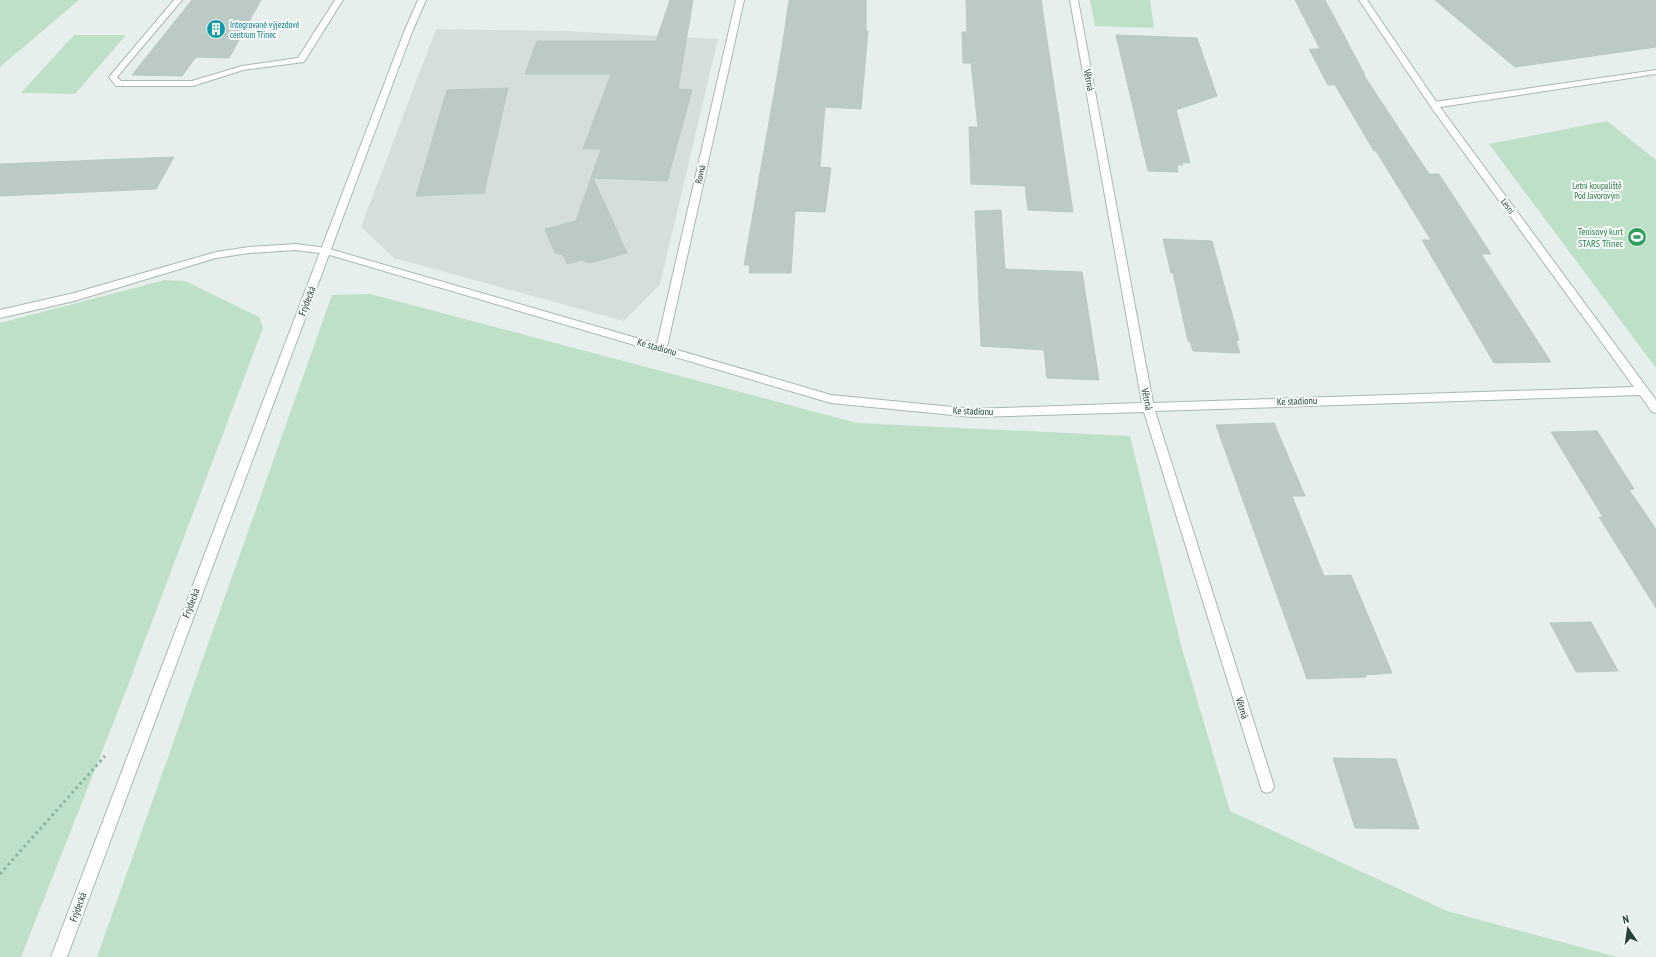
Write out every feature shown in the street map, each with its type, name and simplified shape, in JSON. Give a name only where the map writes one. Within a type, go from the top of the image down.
[{"type":"street","points":[[178,0],[113,76],[120,84],[193,83],[242,68],[301,60],[339,0]]},
{"type":"street","name":"Frýdecká","points":[[59,957],[408,32],[422,0]]},
{"type":"street","name":"Rovná","points":[[661,348],[740,0]]},
{"type":"street","name":"Větrná","points":[[1074,0],[1148,406],[1267,786]]},
{"type":"street","name":"Lesní","points":[[1363,0],[1434,105],[1656,409]]},
{"type":"street","points":[[1434,105],[1656,72]]},
{"type":"street","points":[[0,314],[74,297],[216,255],[249,250],[296,247],[326,251]]},
{"type":"street","name":"Ke stadionu","points":[[326,251],[831,399],[973,413],[1148,406],[1642,391]]},
{"type":"path","points":[[0,874],[109,751]]},
{"type":"shaded area","points":[[436,29],[567,31],[718,39],[660,284],[624,321],[394,258],[361,227]]},
{"type":"green space","points":[[0,0],[79,0],[0,67]]},
{"type":"green space","points":[[1090,0],[1150,0],[1154,28],[1095,26]]},
{"type":"green space","points":[[74,35],[126,35],[75,94],[21,93]]},
{"type":"green space","name":"Letní koupaliště Pod Javorovým","points":[[1607,121],[1656,160],[1656,368],[1489,144]]},
{"type":"green space","points":[[165,280],[185,281],[259,317],[263,328],[122,701],[21,957],[0,957],[0,323]]},
{"type":"green space","points":[[370,294],[857,423],[1130,436],[1181,645],[1230,811],[1447,911],[1617,957],[97,957],[332,295]]},
{"type":"building","name":"Integrované výjezdové centrum Třinec","points":[[192,0],[261,0],[229,58],[196,57],[182,76],[132,75]]},
{"type":"building","points":[[670,0],[693,0],[678,89],[692,90],[667,181],[593,178],[627,253],[590,263],[582,260],[567,264],[563,255],[555,253],[545,229],[576,221],[601,149],[583,149],[611,74],[525,74],[537,41],[656,41]]},
{"type":"building","points":[[789,0],[866,0],[866,31],[868,31],[861,109],[825,107],[820,167],[831,168],[825,212],[795,211],[791,273],[749,273],[750,265],[744,265]]},
{"type":"building","points":[[966,0],[1041,0],[1073,212],[1028,210],[1025,186],[971,184],[969,127],[978,127],[971,63],[963,63],[962,32],[967,32]]},
{"type":"building","points":[[1295,0],[1325,0],[1365,75],[1363,74],[1429,174],[1439,174],[1491,254],[1481,254],[1551,362],[1494,363],[1422,240],[1431,240],[1376,151],[1374,151],[1335,85],[1328,85],[1309,49],[1320,49]]},
{"type":"building","points":[[1435,0],[1656,0],[1656,47],[1515,67]]},
{"type":"building","points":[[1116,35],[1197,38],[1217,96],[1176,110],[1190,163],[1182,162],[1183,165],[1177,165],[1178,172],[1148,171]]},
{"type":"building","points":[[508,88],[484,193],[416,196],[447,90]]},
{"type":"building","points":[[174,157],[156,189],[0,196],[0,164]]},
{"type":"building","points":[[1001,210],[1005,269],[1082,272],[1099,380],[1047,378],[1044,350],[981,346],[975,211]]},
{"type":"building","points":[[1163,239],[1212,241],[1239,340],[1236,340],[1240,353],[1193,351],[1190,342],[1188,341],[1173,273],[1171,273]]},
{"type":"building","points":[[1274,423],[1305,496],[1292,496],[1324,576],[1351,575],[1392,673],[1365,675],[1366,677],[1307,679],[1216,425]]},
{"type":"building","points":[[1597,431],[1634,489],[1629,490],[1656,529],[1656,608],[1599,517],[1603,517],[1551,432]]},
{"type":"building","points":[[1591,622],[1618,671],[1576,672],[1550,623]]},
{"type":"building","points":[[1333,758],[1396,759],[1419,829],[1355,828]]},
{"type":"place","name":"Integrované výjezdové centrum Třinec","points":[[216,29]]},
{"type":"place","name":"Tenisový kurt STARS Třinec","points":[[1637,237]]}]
